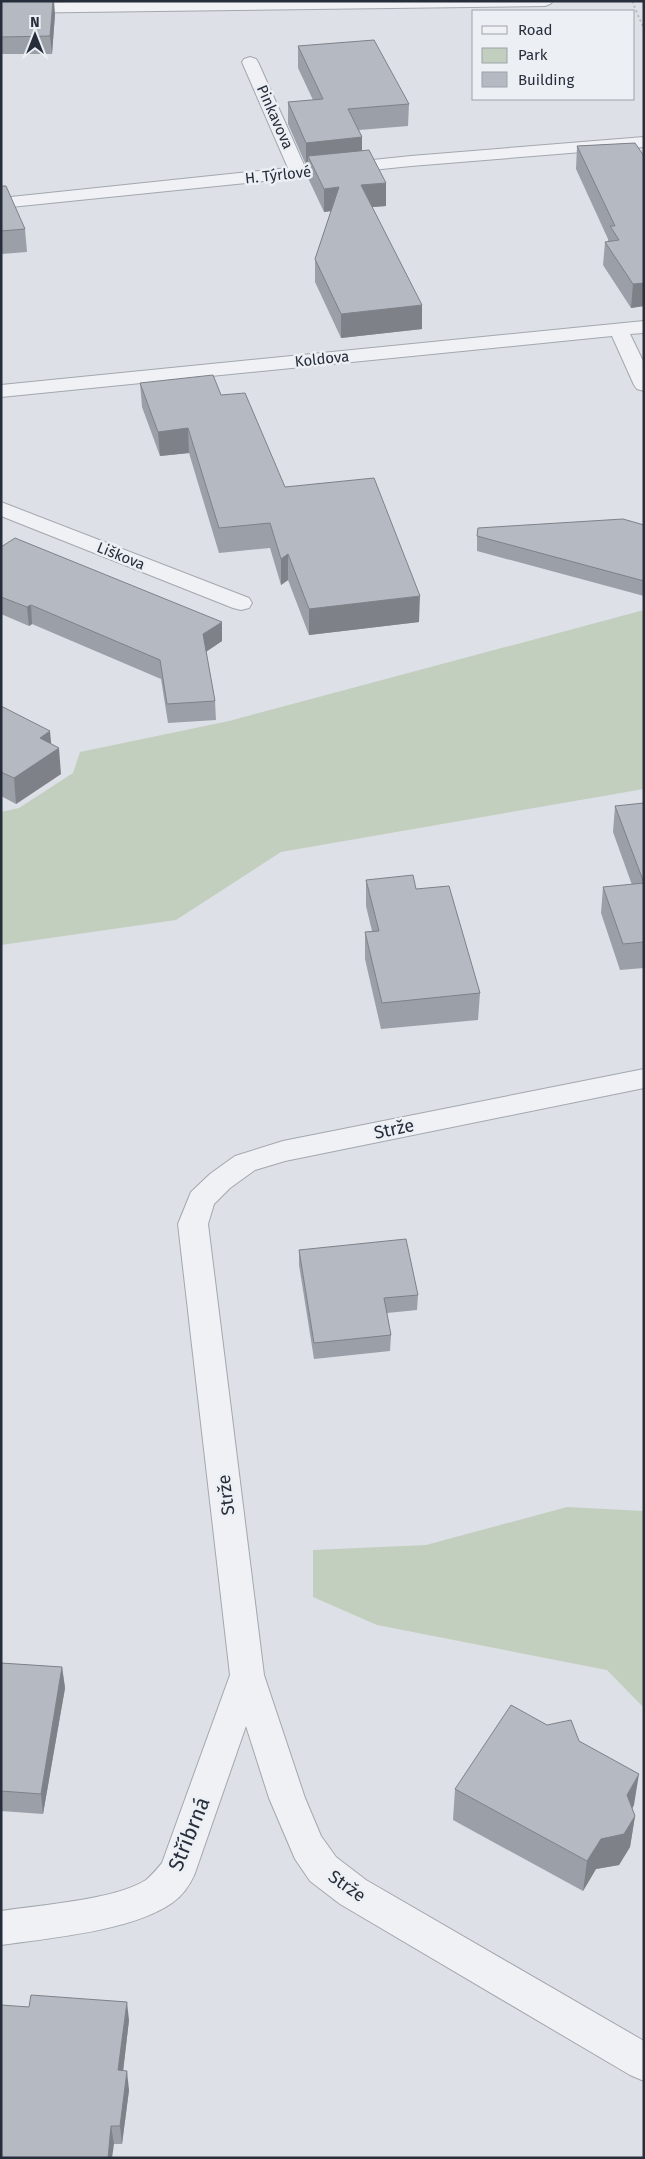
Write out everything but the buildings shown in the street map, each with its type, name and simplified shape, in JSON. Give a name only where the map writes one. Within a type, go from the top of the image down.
[{"type":"street","points":[[1,8],[545,1]]},
{"type":"street","name":"Pinkavova","points":[[250,62],[299,173]]},
{"type":"street","name":"H. Týrlové","points":[[1,203],[410,161],[644,142]]},
{"type":"street","name":"Koldova","points":[[1,391],[644,327]]},
{"type":"street","points":[[619,330],[644,384]]},
{"type":"street","name":"Liškova","points":[[1,508],[241,604]]},
{"type":"street","name":"Strže","points":[[644,1078],[283,1151],[245,1163],[201,1199],[193,1224],[248,1675],[287,1798],[308,1847],[323,1869],[353,1892],[644,2062]]},
{"type":"street","name":"Stříbrná","points":[[1,1928],[86,1914],[138,1902],[160,1891],[177,1873],[248,1675]]},
{"type":"path","points":[[632,1],[644,28]]},
{"type":"green space","points":[[644,610],[644,789],[281,852],[176,920],[1,945],[1,812],[19,808],[73,773],[80,752],[229,721]]},
{"type":"green space","points":[[567,1507],[644,1511],[644,1708],[607,1670],[377,1625],[313,1597],[313,1550],[426,1545]]}]
